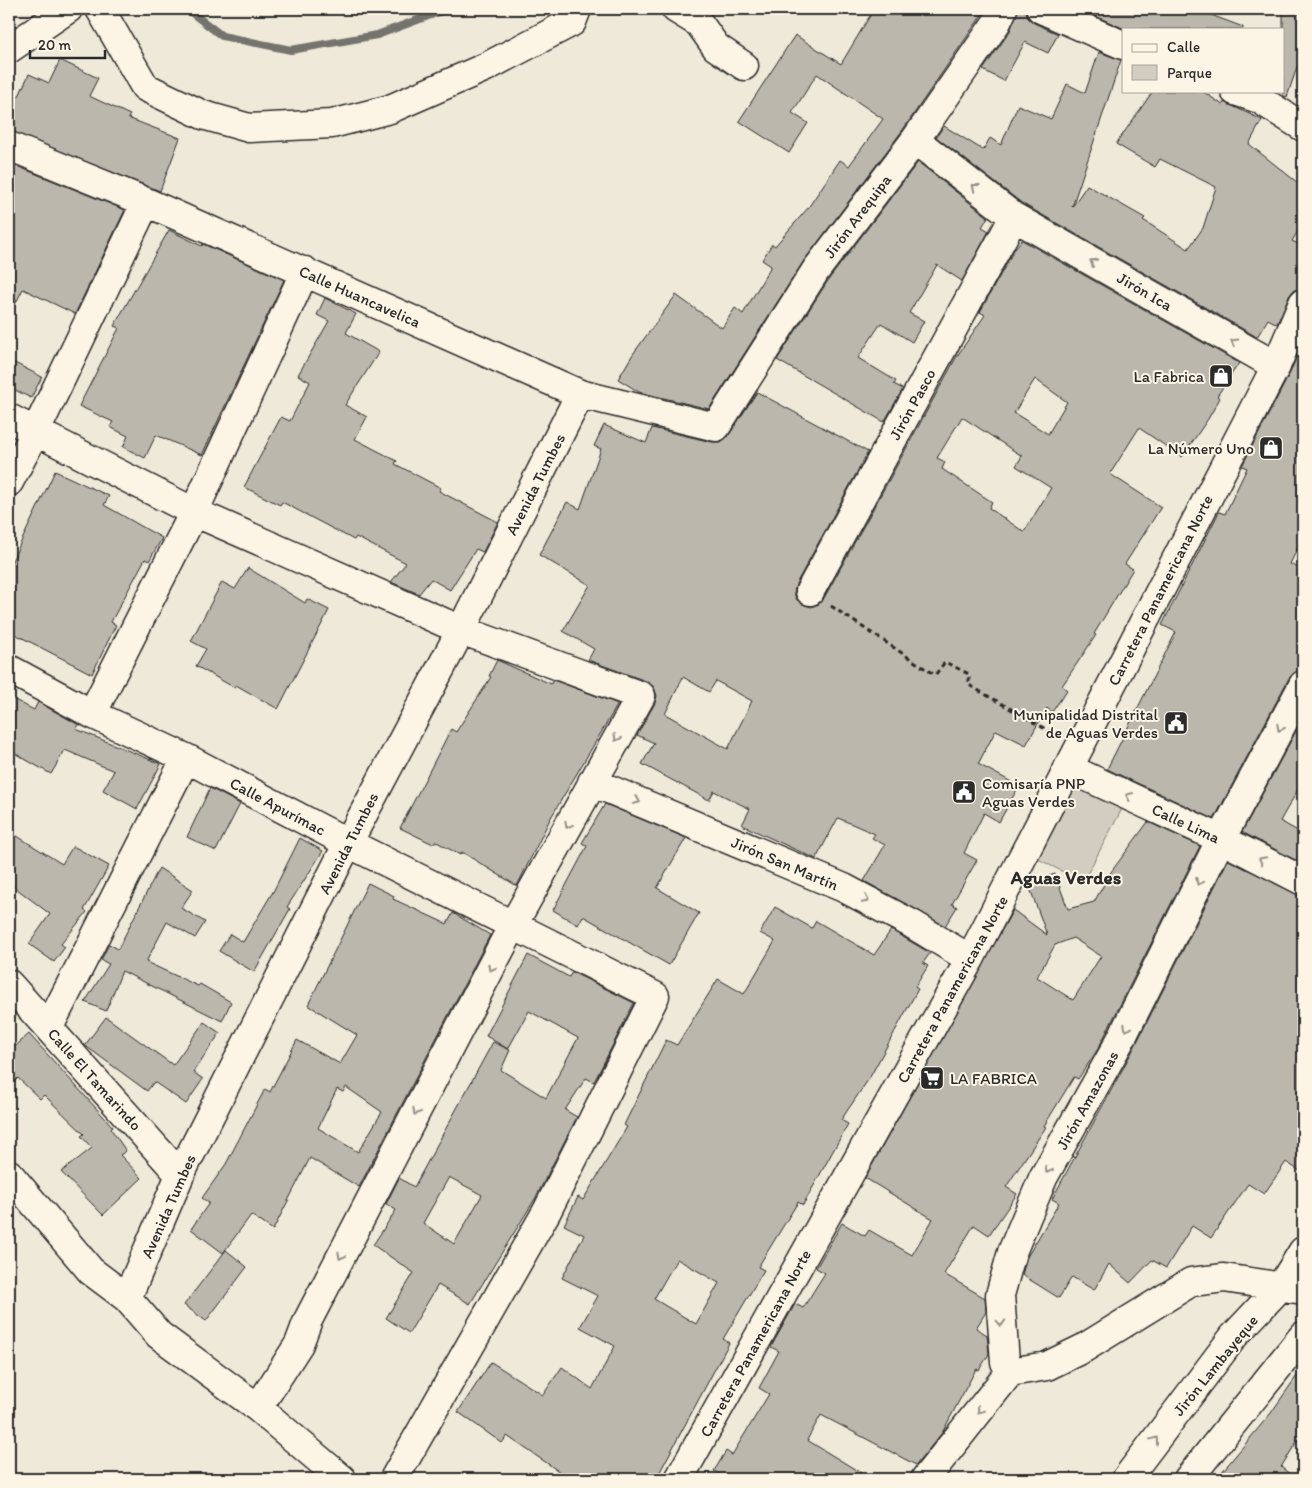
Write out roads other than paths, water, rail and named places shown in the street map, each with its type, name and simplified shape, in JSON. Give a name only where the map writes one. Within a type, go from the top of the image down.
[{"type":"street","points":[[9,49],[68,9]]},
{"type":"street","points":[[100,9],[145,87],[203,115],[249,128],[332,124],[390,109],[486,67],[572,22],[577,9]]},
{"type":"street","points":[[676,9],[699,23],[716,47],[744,66]]},
{"type":"street","name":"Jirón Arequipa","points":[[716,427],[816,270],[915,140],[1003,9]]},
{"type":"street","points":[[1041,9],[1122,45]]},
{"type":"street","points":[[1238,92],[1259,99],[1303,128]]},
{"type":"street","name":"Jirón Ica","points":[[915,140],[1014,216],[1276,366]]},
{"type":"street","name":"Calle Huancavelica","points":[[9,146],[146,202],[580,394],[716,427]]},
{"type":"street","points":[[9,482],[36,431],[146,202]]},
{"type":"street","name":"Jirón Pasco","points":[[810,591],[1014,216]]},
{"type":"street","points":[[92,714],[194,512],[304,271]]},
{"type":"street","name":"Carretera Panamericana Norte","points":[[679,1479],[970,959],[1276,366],[1303,303]]},
{"type":"street","name":"Avenida Tumbes","points":[[128,1298],[180,1175],[348,843],[461,630],[580,394]]},
{"type":"street","points":[[9,418],[194,512],[461,630],[641,696],[513,925],[308,1320],[299,1344],[258,1408]]},
{"type":"street","name":"Calle Apurímac","points":[[9,669],[92,714],[186,758],[348,843],[655,996],[547,1211],[394,1479]]},
{"type":"street","name":"Jirón Amazonas","points":[[1010,1372],[1005,1362],[1000,1295],[1012,1252],[1043,1178],[1120,1041],[1221,839],[1303,685]]},
{"type":"street","points":[[50,1027],[186,758]]},
{"type":"street","name":"Calle Lima","points":[[1073,758],[1221,839],[1303,881]]},
{"type":"street","name":"Jirón San Martín","points":[[592,782],[844,888],[912,924],[970,959]]},
{"type":"street","name":"Calle El Tamarindo","points":[[9,984],[50,1027],[180,1175]]},
{"type":"street","points":[[9,1174],[91,1271],[128,1298],[159,1335],[258,1408],[342,1479]]},
{"type":"street","name":"Jirón Lambayeque","points":[[1126,1479],[1234,1336],[1293,1288],[1303,1251]]},
{"type":"street","points":[[932,1477],[1010,1372],[1047,1366],[1084,1348],[1191,1282],[1224,1278],[1293,1288]]},
{"type":"street","points":[[1188,1479],[1303,1336]]},
{"type":"waterway","points":[[187,9],[222,36],[291,50],[377,35],[447,9]]},
{"type":"place","name":"La Fabrica","points":[[1221,376]]},
{"type":"place","name":"La Número Uno","points":[[1271,448]]},
{"type":"place","name":"Munipalidad Distrital de Aguas Verdes","points":[[1176,723]]},
{"type":"place","name":"Comisaría PNP Aguas Verdes","points":[[964,792]]},
{"type":"place","name":"LA FABRICA","points":[[932,1078]]},
{"type":"district","name":"Aguas Verdes","points":[[1066,877]]}]
